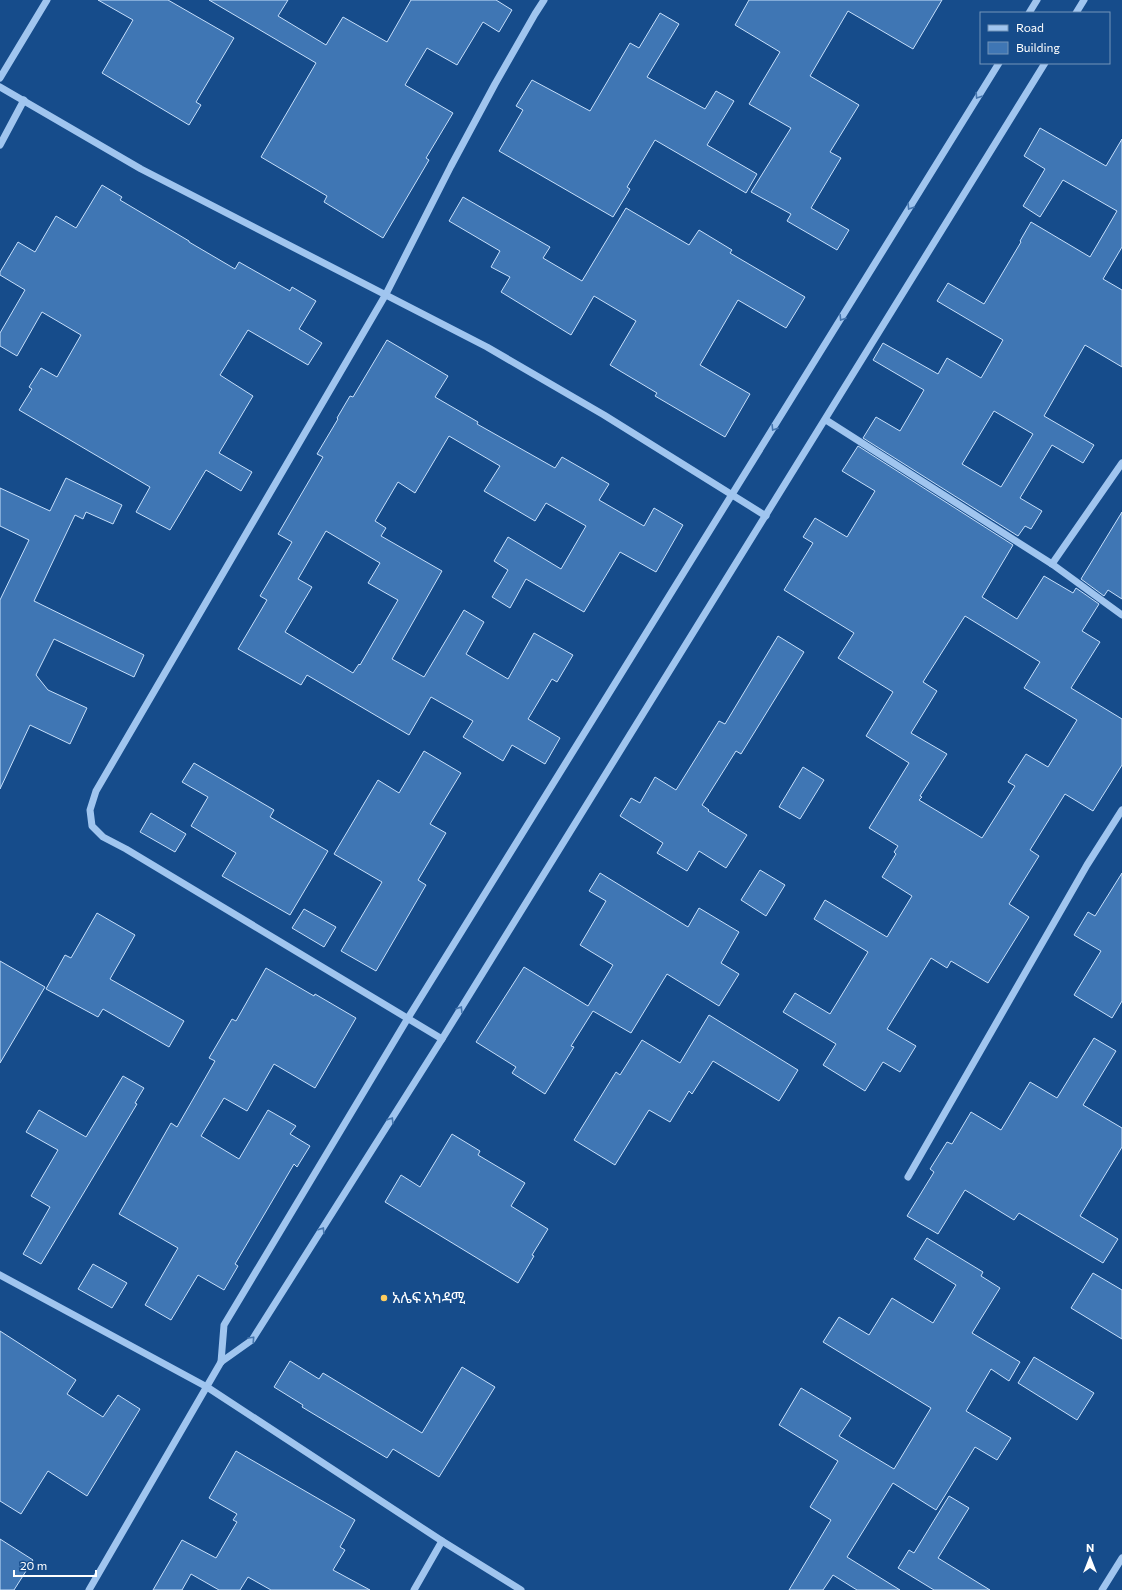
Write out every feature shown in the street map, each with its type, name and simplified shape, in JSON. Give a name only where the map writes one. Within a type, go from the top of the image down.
[{"type":"street","points":[[0,78],[47,0]]},
{"type":"street","points":[[442,1039],[126,849],[103,837],[92,826],[90,810],[96,791],[386,294],[491,91],[544,0]]},
{"type":"street","points":[[1030,12],[1037,0]]},
{"type":"street","points":[[1077,12],[1084,0]]},
{"type":"street","points":[[221,1362],[224,1325],[408,1018],[997,64]]},
{"type":"street","points":[[89,1590],[221,1362],[252,1340],[442,1039],[826,420],[1044,64]]},
{"type":"street","points":[[0,87],[141,169],[487,347],[597,411],[766,516]]},
{"type":"street","points":[[0,145],[24,100]]},
{"type":"street","points":[[826,420],[1052,564],[1122,615]]},
{"type":"street","points":[[1052,564],[1122,463]]},
{"type":"street","points":[[908,1177],[1087,865],[1122,810]]},
{"type":"street","points":[[0,1275],[207,1386],[442,1541],[521,1590]]},
{"type":"street","points":[[414,1590],[442,1541]]},
{"type":"street","points":[[1102,1590],[1122,1558]]},
{"type":"building","points":[[98,0],[168,0],[234,38],[196,102],[201,105],[189,125],[102,73],[133,20]]},
{"type":"building","points":[[209,0],[288,0],[278,16],[326,45],[343,17],[387,42],[411,0],[496,0],[512,10],[499,32],[483,22],[457,65],[427,48],[405,85],[453,113],[426,158],[429,160],[383,238],[324,202],[327,196],[261,157],[316,63]]},
{"type":"building","points":[[749,0],[942,0],[913,49],[848,11],[810,76],[859,105],[830,152],[841,158],[811,208],[849,230],[837,250],[787,221],[791,214],[751,192],[791,128],[749,104],[780,52],[735,25]]},
{"type":"building","points":[[660,13],[679,24],[647,77],[705,109],[716,91],[734,101],[707,145],[757,174],[746,193],[655,140],[627,187],[630,189],[613,217],[499,151],[523,110],[516,106],[532,80],[590,111],[630,43],[639,48]]},
{"type":"building","points":[[1040,128],[1106,166],[1122,139],[1122,247],[1103,279],[1122,290],[1122,367],[1085,345],[1044,416],[1094,445],[1083,463],[1052,445],[1020,498],[1042,511],[1031,529],[1025,526],[1018,536],[863,438],[876,417],[900,431],[924,390],[873,360],[883,343],[938,374],[947,358],[981,378],[1003,340],[937,301],[948,283],[984,304],[1021,242],[1020,241],[1031,222],[1090,257],[1117,211],[1063,180],[1040,217],[1023,206],[1045,169],[1024,156]],"holes":[[[994,411],[1033,434],[1001,487],[962,464]]]},
{"type":"building","points":[[102,185],[122,197],[120,200],[235,269],[239,262],[290,291],[292,287],[316,301],[299,329],[322,343],[308,365],[248,330],[220,375],[253,396],[219,453],[252,472],[241,491],[206,470],[170,530],[136,512],[150,487],[19,410],[32,389],[29,387],[41,368],[57,377],[81,335],[42,312],[17,356],[0,346],[0,333],[25,290],[0,275],[0,272],[18,242],[35,252],[56,216],[76,228]]},
{"type":"building","points":[[463,197],[550,247],[543,258],[582,281],[626,208],[689,245],[699,230],[732,250],[730,253],[805,297],[786,328],[738,300],[700,365],[750,394],[725,437],[655,396],[657,393],[610,365],[636,321],[594,296],[571,335],[501,292],[510,277],[491,267],[500,251],[449,221]]},
{"type":"building","points":[[387,340],[448,376],[435,397],[478,422],[477,424],[555,468],[562,457],[609,484],[599,500],[644,526],[654,508],[683,525],[656,572],[620,552],[584,612],[526,579],[510,608],[492,597],[508,570],[494,561],[508,537],[561,569],[586,526],[546,503],[535,521],[484,491],[500,466],[449,436],[415,493],[398,482],[375,521],[386,528],[381,536],[442,571],[392,659],[424,677],[464,610],[484,622],[466,654],[508,679],[534,633],[573,655],[557,682],[552,679],[528,719],[560,738],[545,764],[512,745],[503,761],[463,737],[473,721],[431,697],[409,735],[307,675],[301,685],[238,649],[267,600],[260,596],[292,542],[278,534],[323,457],[317,454],[350,396],[353,397]],"holes":[[[326,531],[380,563],[368,583],[398,600],[360,665],[359,664],[353,673],[285,632],[312,587],[298,579]]]},
{"type":"building","points":[[858,446],[1013,545],[982,597],[1017,619],[1044,576],[1073,593],[1076,588],[1099,604],[1082,631],[1100,642],[1071,688],[1122,719],[1122,765],[1093,811],[1065,794],[1030,850],[1039,856],[1009,904],[1029,917],[988,983],[951,961],[947,968],[931,958],[887,1029],[916,1046],[900,1072],[883,1062],[865,1091],[823,1065],[836,1044],[783,1012],[795,993],[830,1014],[868,952],[814,919],[825,900],[887,937],[912,896],[882,877],[896,854],[894,852],[898,846],[869,828],[909,763],[866,736],[893,692],[838,658],[854,633],[784,590],[813,543],[803,537],[815,518],[847,537],[875,491],[842,471]],"holes":[[[965,616],[1040,662],[1024,688],[1077,720],[1048,767],[1026,754],[1008,782],[1015,786],[982,838],[919,800],[922,797],[920,796],[947,754],[911,733],[937,691],[923,682]]]},
{"type":"building","points":[[66,478],[122,505],[113,524],[86,512],[83,519],[75,515],[34,601],[144,655],[134,677],[54,639],[36,675],[48,690],[87,708],[70,744],[30,725],[0,789],[0,600],[29,540],[0,526],[0,488],[50,511]]},
{"type":"building","points":[[1122,512],[1122,599],[1108,590],[1104,596],[1081,579]]},
{"type":"building","points":[[778,636],[804,652],[741,754],[736,751],[702,805],[709,810],[708,811],[747,835],[726,868],[699,851],[687,871],[657,853],[663,843],[620,816],[631,798],[640,803],[655,777],[676,790],[719,721],[725,724]]},
{"type":"building","points":[[424,751],[461,773],[430,824],[446,833],[418,880],[426,885],[376,971],[341,951],[382,882],[334,854],[378,780],[399,793]]},
{"type":"building","points":[[194,763],[274,810],[270,817],[328,851],[290,915],[222,876],[236,853],[191,826],[208,797],[182,782]]},
{"type":"building","points":[[803,767],[824,780],[800,819],[779,807]]},
{"type":"building","points":[[151,813],[186,834],[175,852],[140,832]]},
{"type":"building","points":[[760,870],[785,885],[766,916],[741,900]]},
{"type":"building","points":[[600,873],[688,927],[699,908],[739,932],[721,963],[739,974],[719,1006],[667,974],[631,1033],[593,1011],[571,1046],[574,1047],[545,1094],[512,1073],[516,1067],[476,1042],[524,967],[588,1006],[613,965],[580,945],[606,901],[589,891]]},
{"type":"building","points":[[1122,873],[1122,1001],[1112,1018],[1074,995],[1101,951],[1074,935],[1088,912],[1095,916]]},
{"type":"building","points":[[304,909],[336,927],[324,947],[292,928]]},
{"type":"building","points":[[97,913],[135,935],[110,979],[184,1021],[169,1047],[103,1009],[98,1017],[46,989],[65,955],[71,958]]},
{"type":"building","points":[[0,961],[45,987],[0,1063]]},
{"type":"building","points":[[266,968],[356,1018],[315,1088],[274,1064],[247,1111],[224,1098],[201,1136],[239,1159],[268,1110],[296,1126],[290,1134],[310,1146],[297,1167],[294,1164],[235,1264],[238,1266],[224,1290],[198,1275],[171,1320],[145,1305],[178,1248],[119,1214],[171,1123],[177,1127],[215,1061],[209,1058],[232,1019],[236,1021]]},
{"type":"building","points":[[709,1015],[798,1070],[779,1101],[713,1061],[692,1094],[689,1091],[670,1122],[649,1110],[615,1165],[574,1140],[616,1072],[620,1075],[642,1040],[680,1063]]},
{"type":"building","points":[[1094,1038],[1116,1051],[1083,1105],[1122,1128],[1122,1147],[1080,1216],[1118,1239],[1103,1263],[1019,1213],[1014,1220],[965,1190],[938,1234],[907,1216],[934,1172],[930,1169],[947,1142],[952,1144],[971,1112],[1001,1130],[1030,1082],[1057,1098]]},
{"type":"building","points":[[123,1076],[144,1088],[135,1103],[137,1104],[41,1264],[23,1254],[50,1207],[31,1196],[58,1150],[26,1132],[39,1110],[86,1137]]},
{"type":"building","points":[[452,1134],[480,1151],[478,1155],[525,1183],[511,1206],[548,1229],[532,1255],[534,1256],[518,1283],[385,1202],[401,1175],[420,1187]]},
{"type":"building","points":[[927,1238],[983,1272],[981,1276],[1000,1288],[972,1333],[1020,1362],[1009,1381],[991,1369],[966,1411],[1011,1438],[997,1460],[975,1447],[936,1510],[893,1483],[847,1557],[900,1590],[857,1590],[833,1575],[823,1590],[789,1590],[831,1520],[810,1507],[838,1461],[779,1425],[801,1388],[851,1418],[839,1436],[894,1469],[931,1408],[823,1342],[839,1317],[869,1335],[892,1298],[933,1323],[956,1285],[914,1259]]},
{"type":"building","points":[[93,1264],[127,1283],[112,1308],[78,1289]]},
{"type":"building","points":[[1093,1273],[1122,1290],[1122,1339],[1071,1308]]},
{"type":"building","points":[[0,1331],[76,1380],[67,1394],[103,1417],[118,1395],[140,1409],[87,1496],[48,1471],[21,1514],[0,1501]]},
{"type":"building","points":[[1034,1357],[1094,1393],[1077,1420],[1018,1383]]},
{"type":"building","points":[[290,1361],[319,1379],[323,1373],[422,1433],[462,1367],[495,1387],[439,1477],[393,1449],[387,1458],[302,1407],[303,1405],[274,1387]]},
{"type":"building","points":[[236,1451],[355,1520],[340,1547],[345,1550],[333,1570],[370,1590],[271,1590],[248,1577],[240,1590],[219,1590],[191,1574],[182,1590],[153,1590],[182,1540],[216,1558],[237,1522],[233,1520],[237,1514],[209,1498]]},
{"type":"building","points":[[949,1496],[969,1508],[938,1558],[990,1590],[934,1590],[898,1568],[909,1550],[914,1553]]},
{"type":"building","points":[[0,1539],[33,1560],[14,1590],[0,1590]]},
{"type":"place","name":"አሌፍ አካዳሚ","points":[[384,1298]]}]
